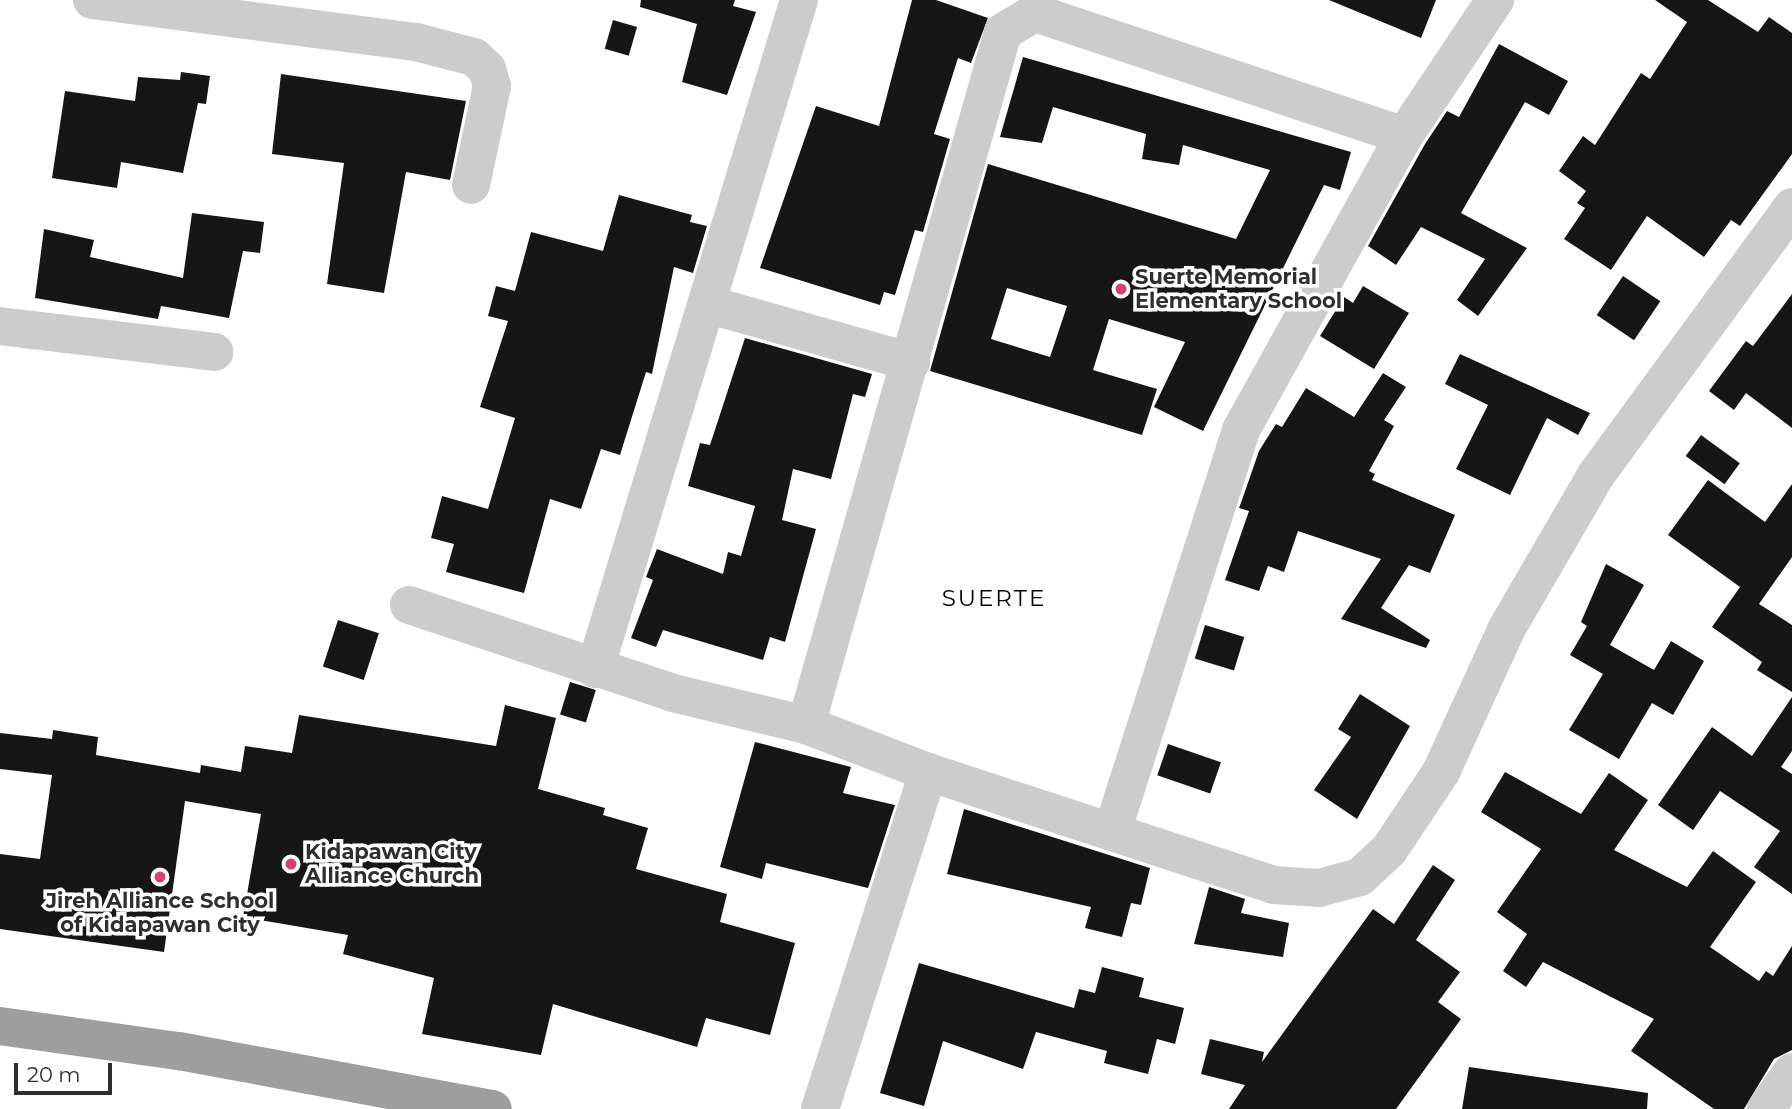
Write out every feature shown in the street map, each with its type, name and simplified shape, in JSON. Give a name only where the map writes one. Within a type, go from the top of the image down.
[{"type":"highway","points":[[0,1027],[179,1051],[493,1109]]},
{"type":"street","points":[[92,0],[416,42],[474,57],[487,69],[492,86],[471,185]]},
{"type":"street","points":[[595,669],[710,305],[799,0]]},
{"type":"street","points":[[1112,832],[1241,430],[1404,136],[1495,0]]},
{"type":"street","points":[[806,725],[1003,32],[1034,13],[1404,136]]},
{"type":"street","points":[[410,605],[595,669],[806,725],[928,772],[1273,885],[1319,888],[1360,877],[1390,850],[1441,772],[1546,554],[1688,346],[1792,207]]},
{"type":"street","points":[[710,305],[911,362]]},
{"type":"street","points":[[0,326],[214,352]]},
{"type":"street","points":[[820,1109],[928,772]]},
{"type":"street","points":[[1766,1109],[1792,1072]]},
{"type":"building","points":[[641,0],[735,0],[733,6],[756,12],[727,95],[682,82],[697,24],[640,7]]},
{"type":"building","points":[[912,0],[936,0],[988,18],[971,63],[958,58],[934,134],[950,139],[923,232],[915,230],[895,295],[884,292],[880,305],[760,268],[816,106],[879,126]]},
{"type":"building","points":[[1329,0],[1436,0],[1421,38]]},
{"type":"building","points":[[1655,0],[1708,0],[1758,32],[1769,17],[1792,33],[1792,154],[1740,226],[1731,220],[1704,257],[1647,216],[1611,270],[1564,239],[1585,208],[1577,203],[1586,191],[1559,171],[1583,136],[1595,145],[1641,73],[1650,79],[1687,22]]},
{"type":"building","points":[[613,20],[637,27],[629,56],[605,49]]},
{"type":"building","points":[[1499,44],[1568,81],[1549,115],[1525,102],[1461,213],[1527,248],[1478,316],[1457,300],[1485,259],[1421,227],[1396,265],[1368,246],[1425,144],[1447,111],[1459,117]]},
{"type":"building","points":[[1023,57],[1351,152],[1340,190],[1324,185],[1203,431],[1154,407],[1185,342],[1109,319],[1093,370],[1157,389],[1142,435],[930,371],[988,164],[1236,239],[1270,170],[1183,145],[1179,165],[1142,159],[1146,134],[1053,107],[1042,143],[1000,137]],"holes":[[[1007,288],[1067,306],[1050,357],[991,339]]]},
{"type":"building","points":[[181,72],[210,76],[206,104],[198,103],[183,173],[121,162],[117,188],[52,178],[65,91],[135,101],[138,77],[180,80]]},
{"type":"building","points":[[281,74],[466,101],[450,180],[406,172],[384,293],[327,284],[344,163],[272,154]]},
{"type":"building","points":[[619,195],[692,215],[690,222],[707,226],[693,273],[674,267],[652,374],[646,372],[620,455],[601,449],[581,509],[550,499],[524,593],[446,572],[454,544],[431,538],[442,496],[488,509],[515,418],[480,407],[508,321],[488,316],[496,286],[515,291],[531,232],[603,251]]},
{"type":"building","points":[[192,213],[264,222],[260,253],[243,251],[229,318],[161,306],[158,319],[35,298],[44,229],[94,240],[90,257],[183,278]]},
{"type":"building","points":[[1623,276],[1660,301],[1634,340],[1597,315]]},
{"type":"building","points":[[1363,286],[1409,313],[1374,369],[1320,336],[1344,297],[1353,303]]},
{"type":"building","points":[[1792,294],[1792,428],[1746,393],[1734,410],[1709,391],[1746,341],[1753,346]]},
{"type":"building","points":[[745,338],[872,374],[865,397],[853,394],[831,479],[793,469],[782,520],[816,529],[785,642],[770,637],[763,660],[663,630],[656,647],[631,638],[653,580],[646,577],[657,549],[723,574],[728,552],[741,556],[755,506],[688,486],[700,443],[710,445]]},
{"type":"building","points":[[1460,354],[1590,413],[1578,435],[1547,418],[1510,495],[1456,469],[1488,405],[1445,384]]},
{"type":"building","points":[[1383,373],[1406,387],[1384,420],[1394,426],[1369,471],[1375,474],[1372,480],[1455,515],[1430,573],[1409,565],[1381,608],[1430,640],[1426,648],[1341,619],[1381,559],[1298,531],[1284,572],[1268,566],[1259,591],[1225,580],[1249,511],[1239,508],[1259,451],[1276,424],[1282,427],[1306,388],[1354,417]]},
{"type":"building","points":[[1701,435],[1740,463],[1725,484],[1686,456]]},
{"type":"building","points":[[1708,480],[1765,522],[1792,484],[1792,557],[1759,604],[1792,625],[1792,692],[1757,670],[1762,662],[1712,627],[1740,587],[1668,535]]},
{"type":"building","points":[[1606,564],[1644,585],[1610,645],[1654,670],[1671,641],[1704,661],[1673,715],[1652,703],[1619,759],[1569,730],[1603,674],[1570,655],[1587,626],[1581,622]]},
{"type":"building","points":[[338,620],[379,633],[364,680],[323,667]]},
{"type":"building","points":[[1205,625],[1244,637],[1234,670],[1195,658]]},
{"type":"building","points":[[570,682],[596,690],[586,722],[560,715]]},
{"type":"building","points":[[1360,694],[1410,726],[1357,819],[1314,790],[1351,737],[1338,729]]},
{"type":"building","points":[[1792,697],[1792,751],[1781,767],[1792,774],[1792,894],[1754,867],[1780,831],[1720,791],[1693,830],[1658,805],[1712,727],[1752,756]]},
{"type":"building","points":[[505,705],[556,718],[538,789],[605,808],[603,815],[648,828],[636,869],[727,894],[720,922],[795,943],[770,1035],[706,1018],[697,1047],[553,1004],[541,1055],[422,1034],[434,978],[343,954],[348,935],[243,917],[261,814],[185,801],[164,952],[0,929],[0,854],[40,859],[52,775],[0,769],[0,733],[52,739],[53,730],[98,737],[96,755],[200,773],[201,765],[241,772],[245,746],[292,753],[299,715],[496,746]]},
{"type":"building","points":[[755,742],[851,767],[843,793],[895,805],[868,888],[766,863],[762,879],[720,867]]},
{"type":"building","points":[[1168,744],[1221,762],[1210,793],[1157,775]]},
{"type":"building","points":[[1505,772],[1581,814],[1609,773],[1648,800],[1614,850],[1687,887],[1713,851],[1756,882],[1710,947],[1759,981],[1766,971],[1773,976],[1792,946],[1792,1050],[1774,1059],[1744,1109],[1714,1109],[1631,1051],[1654,1019],[1543,962],[1526,987],[1503,971],[1527,934],[1497,912],[1541,849],[1481,812]]},
{"type":"building","points":[[964,809],[1150,868],[1141,905],[1131,903],[1122,937],[1085,928],[1091,907],[947,874]]},
{"type":"building","points":[[1433,865],[1455,880],[1416,940],[1460,972],[1438,1002],[1461,1019],[1396,1109],[1229,1109],[1245,1085],[1201,1074],[1210,1039],[1264,1052],[1262,1062],[1373,909],[1394,924]]},
{"type":"building","points":[[1209,887],[1245,899],[1241,913],[1289,923],[1283,957],[1194,944]]},
{"type":"building","points":[[919,963],[1074,1008],[1079,989],[1095,993],[1102,967],[1144,978],[1139,997],[1184,1008],[1175,1044],[1157,1039],[1148,1074],[1104,1063],[1107,1051],[1036,1032],[1023,1069],[943,1041],[924,1106],[880,1093]]},
{"type":"building","points":[[1469,1067],[1648,1093],[1647,1109],[1462,1109]]},
{"type":"place","name":"Suerte Memorial Elementary School","points":[[1121,289]]},
{"type":"place","name":"Kidapawan City Alliance Church","points":[[291,864]]},
{"type":"place","name":"Jireh Alliance School of Kidapawan City","points":[[160,877]]},
{"type":"district","name":"SUERTE","points":[[994,598]]}]
